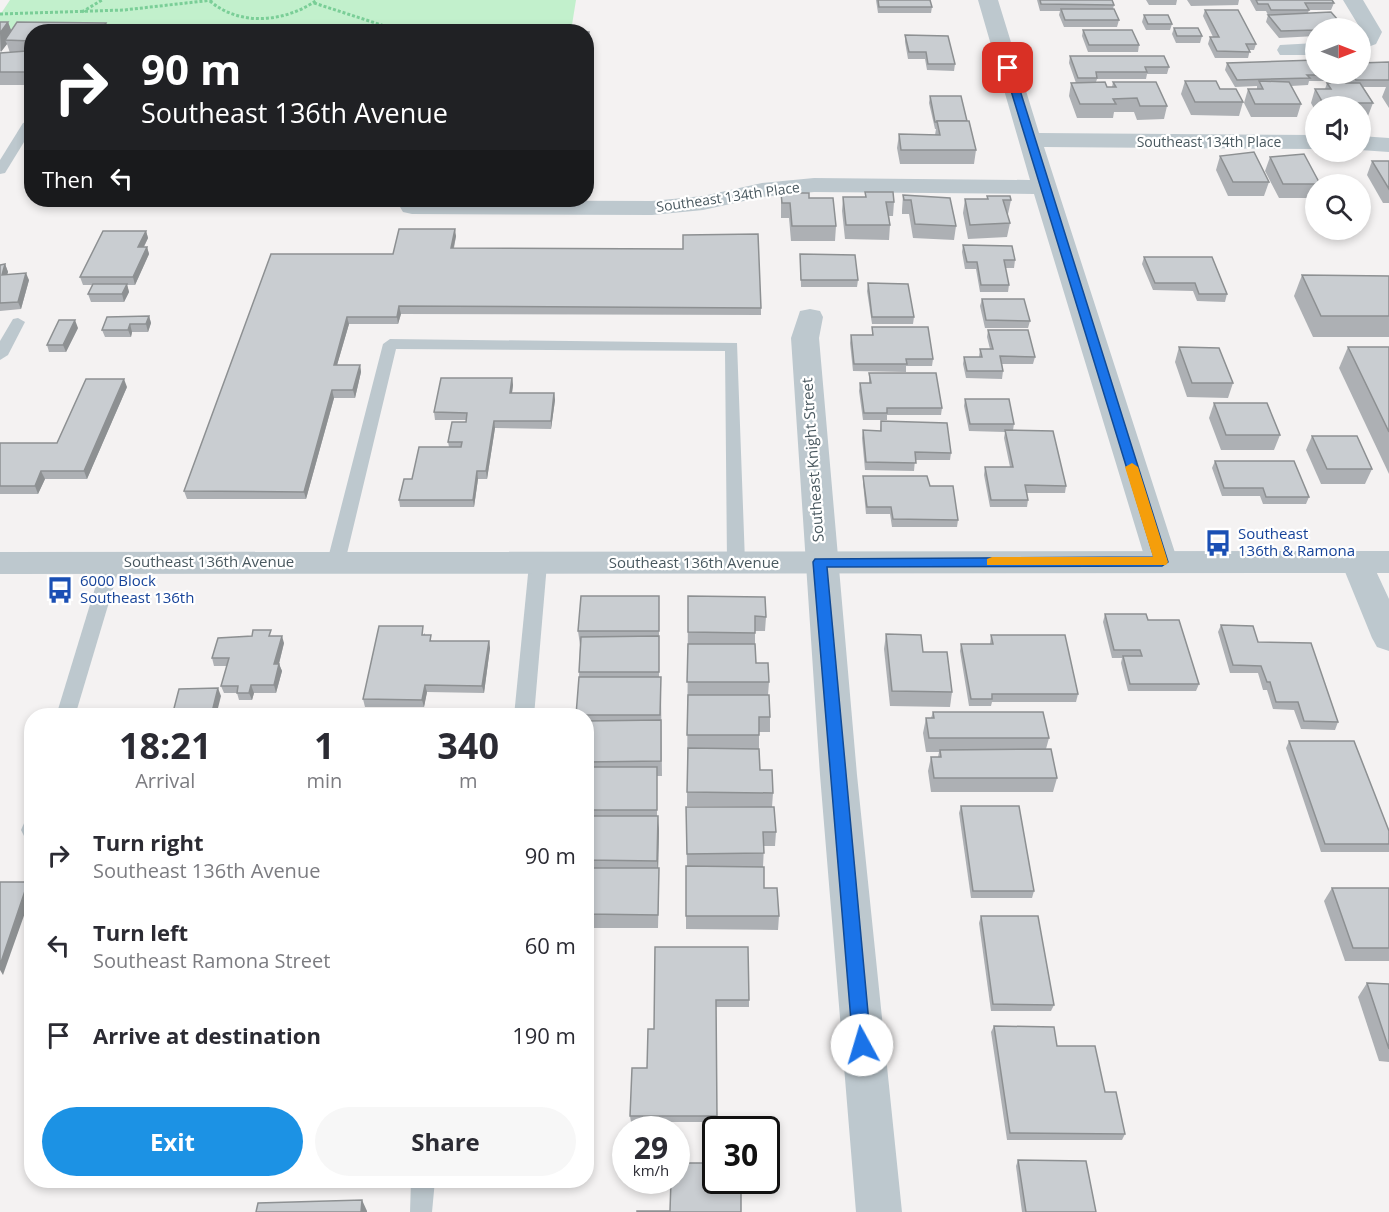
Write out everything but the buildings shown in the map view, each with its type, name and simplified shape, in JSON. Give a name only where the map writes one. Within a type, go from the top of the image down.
[{"type":"street","points":[[988,0],[1044,187],[1162,562]]},
{"type":"street","points":[[1353,0],[1364,18]]},
{"type":"street","points":[[1288,50],[1305,49]]},
{"type":"street","name":"Southeast 134th Place","points":[[1030,140],[1305,142]]},
{"type":"street","points":[[1371,144],[1389,145]]},
{"type":"street","name":"Southeast 134th Place","points":[[594,207],[652,208],[703,203],[762,190],[814,185],[1044,187]]},
{"type":"street","name":"Southeast Knight Street","points":[[810,317],[805,338],[820,562],[855,973],[879,1212]]},
{"type":"street","points":[[1373,562],[1389,638]]},
{"type":"street","name":"Southeast 136th Avenue","points":[[0,563],[1373,562]]},
{"type":"lane","points":[[0,170],[24,131]]},
{"type":"lane","points":[[0,148],[14,148]]},
{"type":"lane","points":[[0,355],[18,322]]},
{"type":"lane","points":[[336,562],[390,344],[732,345],[736,562]]},
{"type":"lane","points":[[67,708],[112,562]]},
{"type":"lane","points":[[525,708],[538,564]]},
{"type":"lane","points":[[421,1208],[422,1188]]},
{"type":"path","points":[[82,12],[102,0]]},
{"type":"path","points":[[0,14],[82,12],[211,0],[217,11],[246,18],[280,15],[316,2],[380,24]]},
{"type":"green space","points":[[10,0],[576,0],[572,24],[24,24],[24,34],[0,34],[0,15]]},
{"type":"slow traffic","points":[[992,562],[1162,562],[1132,467]]},
{"type":"place","name":"Southeast 136th & Ramona","points":[[1218,543]]},
{"type":"place","name":"6000 Block Southeast 136th","points":[[60,590]]},
{"type":"route","points":[[862,1045],[820,562],[1162,562],[1109,399],[1008,68]]}]
